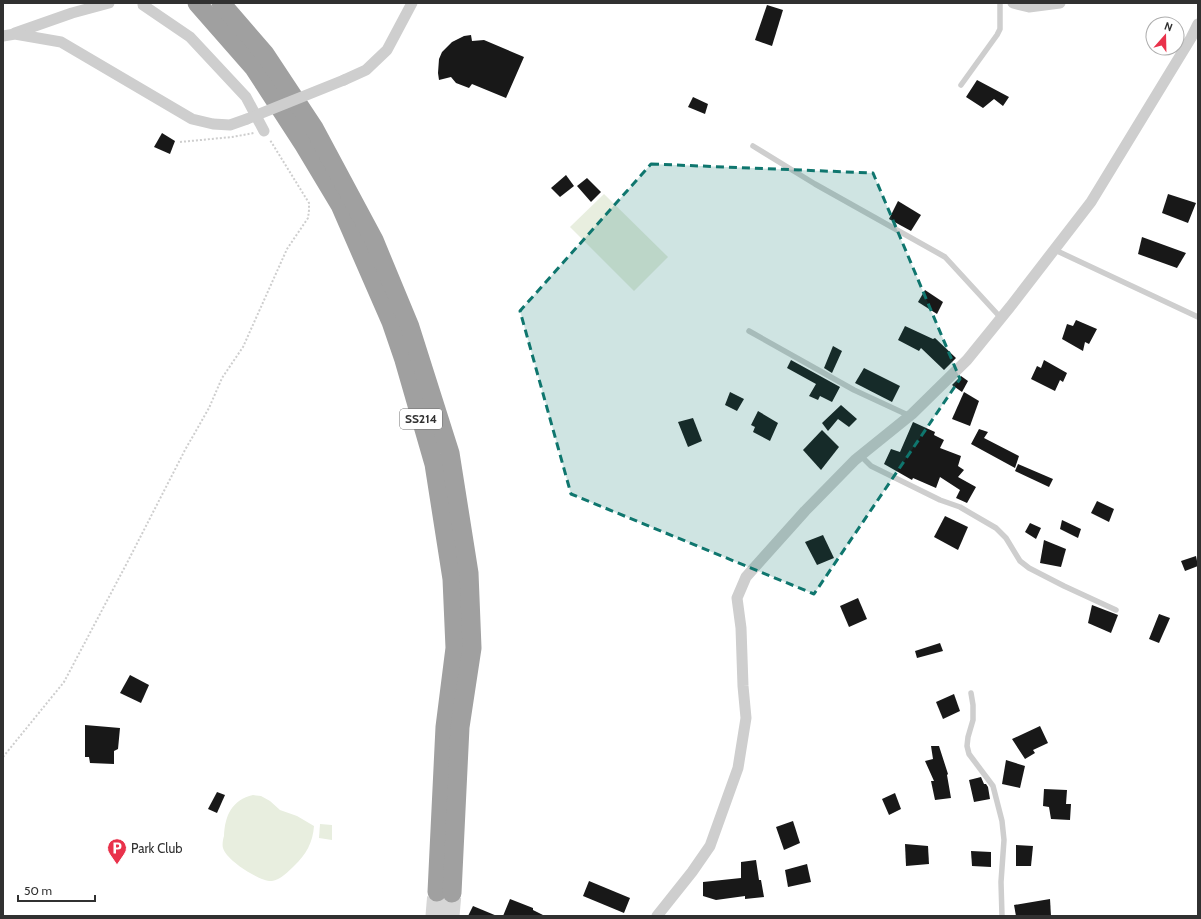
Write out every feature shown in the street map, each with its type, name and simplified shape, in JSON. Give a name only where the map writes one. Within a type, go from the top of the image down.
[{"type":"highway","name":"SS214","points":[[198,3],[254,68],[304,145],[340,206],[391,322],[404,360],[434,464],[452,579],[455,648],[444,727],[444,893],[460,727],[472,648],[469,573],[450,453],[410,327],[374,240],[310,122],[265,54],[221,3]]},
{"type":"street","points":[[3,36],[15,34],[72,13],[109,3]]},
{"type":"street","points":[[143,3],[143,5],[190,37],[246,97],[264,131]]},
{"type":"street","points":[[15,34],[61,42],[192,119],[213,124],[230,125],[366,70],[387,50],[412,3]]},
{"type":"street","points":[[1013,3],[1029,7],[1060,3]]},
{"type":"street","points":[[657,916],[692,872],[710,846],[738,768],[746,718],[743,686],[741,628],[737,598],[746,577],[805,510],[861,456],[910,416],[967,360],[1002,318],[1091,202],[1135,132],[1198,24]]},
{"type":"lane","points":[[961,85],[997,35],[1000,28],[1000,3]]},
{"type":"lane","points":[[753,146],[815,184],[945,257],[1002,318]]},
{"type":"lane","points":[[1054,250],[1198,318]]},
{"type":"lane","points":[[749,331],[854,390],[910,416]]},
{"type":"lane","points":[[861,456],[871,466],[940,500],[960,507],[996,528],[1006,538],[1020,561],[1029,568],[1116,610]]},
{"type":"lane","points":[[971,693],[973,720],[967,746],[969,754],[992,786],[1002,821],[1004,840],[1001,882],[1002,916]]},
{"type":"path","points":[[3,757],[64,682],[185,450],[209,408],[222,378],[243,347],[287,249],[308,218],[309,203],[264,131],[232,137],[180,142]]},
{"type":"highlighted area","points":[[651,164],[873,173],[960,379],[814,594],[571,494],[520,311]]},
{"type":"green space","points":[[604,194],[668,257],[634,291],[570,227]]},
{"type":"green space","points":[[253,795],[261,796],[270,801],[280,810],[297,816],[314,826],[310,843],[302,857],[287,873],[272,881],[260,878],[244,869],[225,853],[223,848],[228,815],[240,801]]},
{"type":"green space","points":[[320,824],[332,825],[332,840],[319,838]]},
{"type":"building","points":[[767,5],[783,10],[772,46],[755,40]]},
{"type":"building","points":[[471,35],[472,41],[484,40],[524,57],[506,98],[472,84],[469,88],[456,83],[451,77],[439,80],[439,59],[442,52],[452,42],[464,36]]},
{"type":"building","points":[[977,80],[1009,97],[1003,106],[994,99],[983,108],[966,97]]},
{"type":"building","points":[[693,97],[708,104],[705,114],[688,107]]},
{"type":"building","points":[[162,133],[175,141],[170,154],[154,147]]},
{"type":"building","points":[[566,175],[574,186],[560,197],[551,188]]},
{"type":"building","points":[[587,178],[601,192],[591,202],[577,186]]},
{"type":"building","points":[[1168,194],[1196,203],[1188,223],[1162,213]]},
{"type":"building","points":[[898,201],[921,215],[911,231],[889,219]]},
{"type":"building","points":[[1142,237],[1186,253],[1177,268],[1138,254]]},
{"type":"building","points":[[925,290],[943,302],[937,314],[918,302]]},
{"type":"building","points":[[1076,320],[1097,329],[1089,344],[1085,342],[1083,351],[1062,339],[1067,324],[1073,326]]},
{"type":"building","points":[[905,326],[933,339],[935,338],[956,358],[944,370],[921,348],[919,351],[898,340]]},
{"type":"building","points":[[833,346],[842,351],[832,373],[824,368]]},
{"type":"building","points":[[791,360],[840,387],[832,402],[820,396],[818,400],[809,396],[816,384],[787,368]]},
{"type":"building","points":[[1044,360],[1067,373],[1063,382],[1060,380],[1055,391],[1031,379],[1037,366],[1041,368]]},
{"type":"building","points":[[864,368],[900,386],[892,402],[855,383]]},
{"type":"building","points":[[961,376],[968,381],[962,392],[952,385]]},
{"type":"building","points":[[730,392],[744,399],[737,411],[725,405]]},
{"type":"building","points":[[964,392],[979,401],[970,426],[952,419]]},
{"type":"building","points":[[841,405],[857,419],[849,427],[838,419],[828,431],[822,423]]},
{"type":"building","points":[[758,411],[778,423],[770,441],[753,432],[755,427],[751,425]]},
{"type":"building","points":[[693,418],[702,441],[688,447],[678,422]]},
{"type":"building","points":[[913,422],[935,432],[934,435],[944,440],[940,448],[961,456],[958,466],[964,470],[958,477],[976,487],[967,503],[956,498],[960,490],[940,477],[936,488],[913,478],[912,480],[884,464],[891,449],[900,452]]},
{"type":"building","points":[[979,429],[988,432],[984,438],[1019,456],[1015,468],[971,444]]},
{"type":"building","points":[[822,430],[839,447],[821,470],[803,450]]},
{"type":"building","points":[[1018,464],[1053,479],[1049,487],[1015,471]]},
{"type":"building","points":[[1097,501],[1114,509],[1109,522],[1091,513]]},
{"type":"building","points":[[945,516],[968,527],[958,550],[934,537]]},
{"type":"building","points":[[1062,520],[1081,529],[1078,538],[1060,529]]},
{"type":"building","points":[[1030,523],[1041,528],[1036,539],[1025,532]]},
{"type":"building","points":[[823,535],[834,558],[817,565],[805,542]]},
{"type":"building","points":[[1044,540],[1066,549],[1061,567],[1040,563]]},
{"type":"building","points":[[1196,556],[1198,566],[1185,571],[1181,561]]},
{"type":"building","points":[[858,598],[867,619],[849,627],[840,606]]},
{"type":"building","points":[[1092,605],[1118,615],[1111,633],[1088,623]]},
{"type":"building","points":[[1159,614],[1170,618],[1159,643],[1149,639]]},
{"type":"building","points":[[940,643],[943,651],[917,658],[915,651]]},
{"type":"building","points":[[130,675],[149,685],[141,703],[120,693]]},
{"type":"building","points":[[954,694],[960,711],[943,719],[936,702]]},
{"type":"building","points":[[85,725],[120,728],[118,749],[114,751],[114,764],[90,763],[89,757],[85,757]]},
{"type":"building","points":[[1040,726],[1048,743],[1033,750],[1035,753],[1025,759],[1012,739]]},
{"type":"building","points":[[931,746],[939,746],[948,774],[951,798],[935,800],[931,781],[934,781],[925,761],[933,759]]},
{"type":"building","points":[[1006,760],[1025,766],[1020,788],[1002,784]]},
{"type":"building","points":[[981,777],[984,784],[988,787],[990,799],[974,802],[969,780]]},
{"type":"building","points":[[1044,789],[1067,790],[1066,804],[1071,804],[1070,820],[1051,819],[1049,807],[1043,806]]},
{"type":"building","points":[[217,792],[225,795],[217,813],[208,809]]},
{"type":"building","points":[[895,793],[901,809],[889,815],[882,799]]},
{"type":"building","points":[[793,821],[800,843],[784,850],[776,827]]},
{"type":"building","points":[[905,844],[928,846],[929,864],[906,866]]},
{"type":"building","points":[[1016,845],[1033,846],[1031,866],[1016,866]]},
{"type":"building","points":[[971,851],[991,852],[991,867],[972,866]]},
{"type":"building","points":[[756,860],[759,880],[761,880],[764,897],[745,899],[745,896],[716,900],[703,896],[703,882],[741,878],[741,862]]},
{"type":"building","points":[[807,864],[811,882],[788,887],[785,870]]},
{"type":"building","points":[[589,881],[630,898],[624,913],[583,896]]},
{"type":"building","points":[[510,899],[533,908],[533,910],[545,916],[503,916]]},
{"type":"building","points":[[1050,899],[1051,916],[1016,916],[1014,905]]},
{"type":"building","points":[[473,906],[497,916],[468,916]]},
{"type":"tunnel","points":[[435,916],[437,892]]},
{"type":"tunnel","points":[[450,916],[452,893]]},
{"type":"place","name":"Park Club","points":[[117,865]]}]
